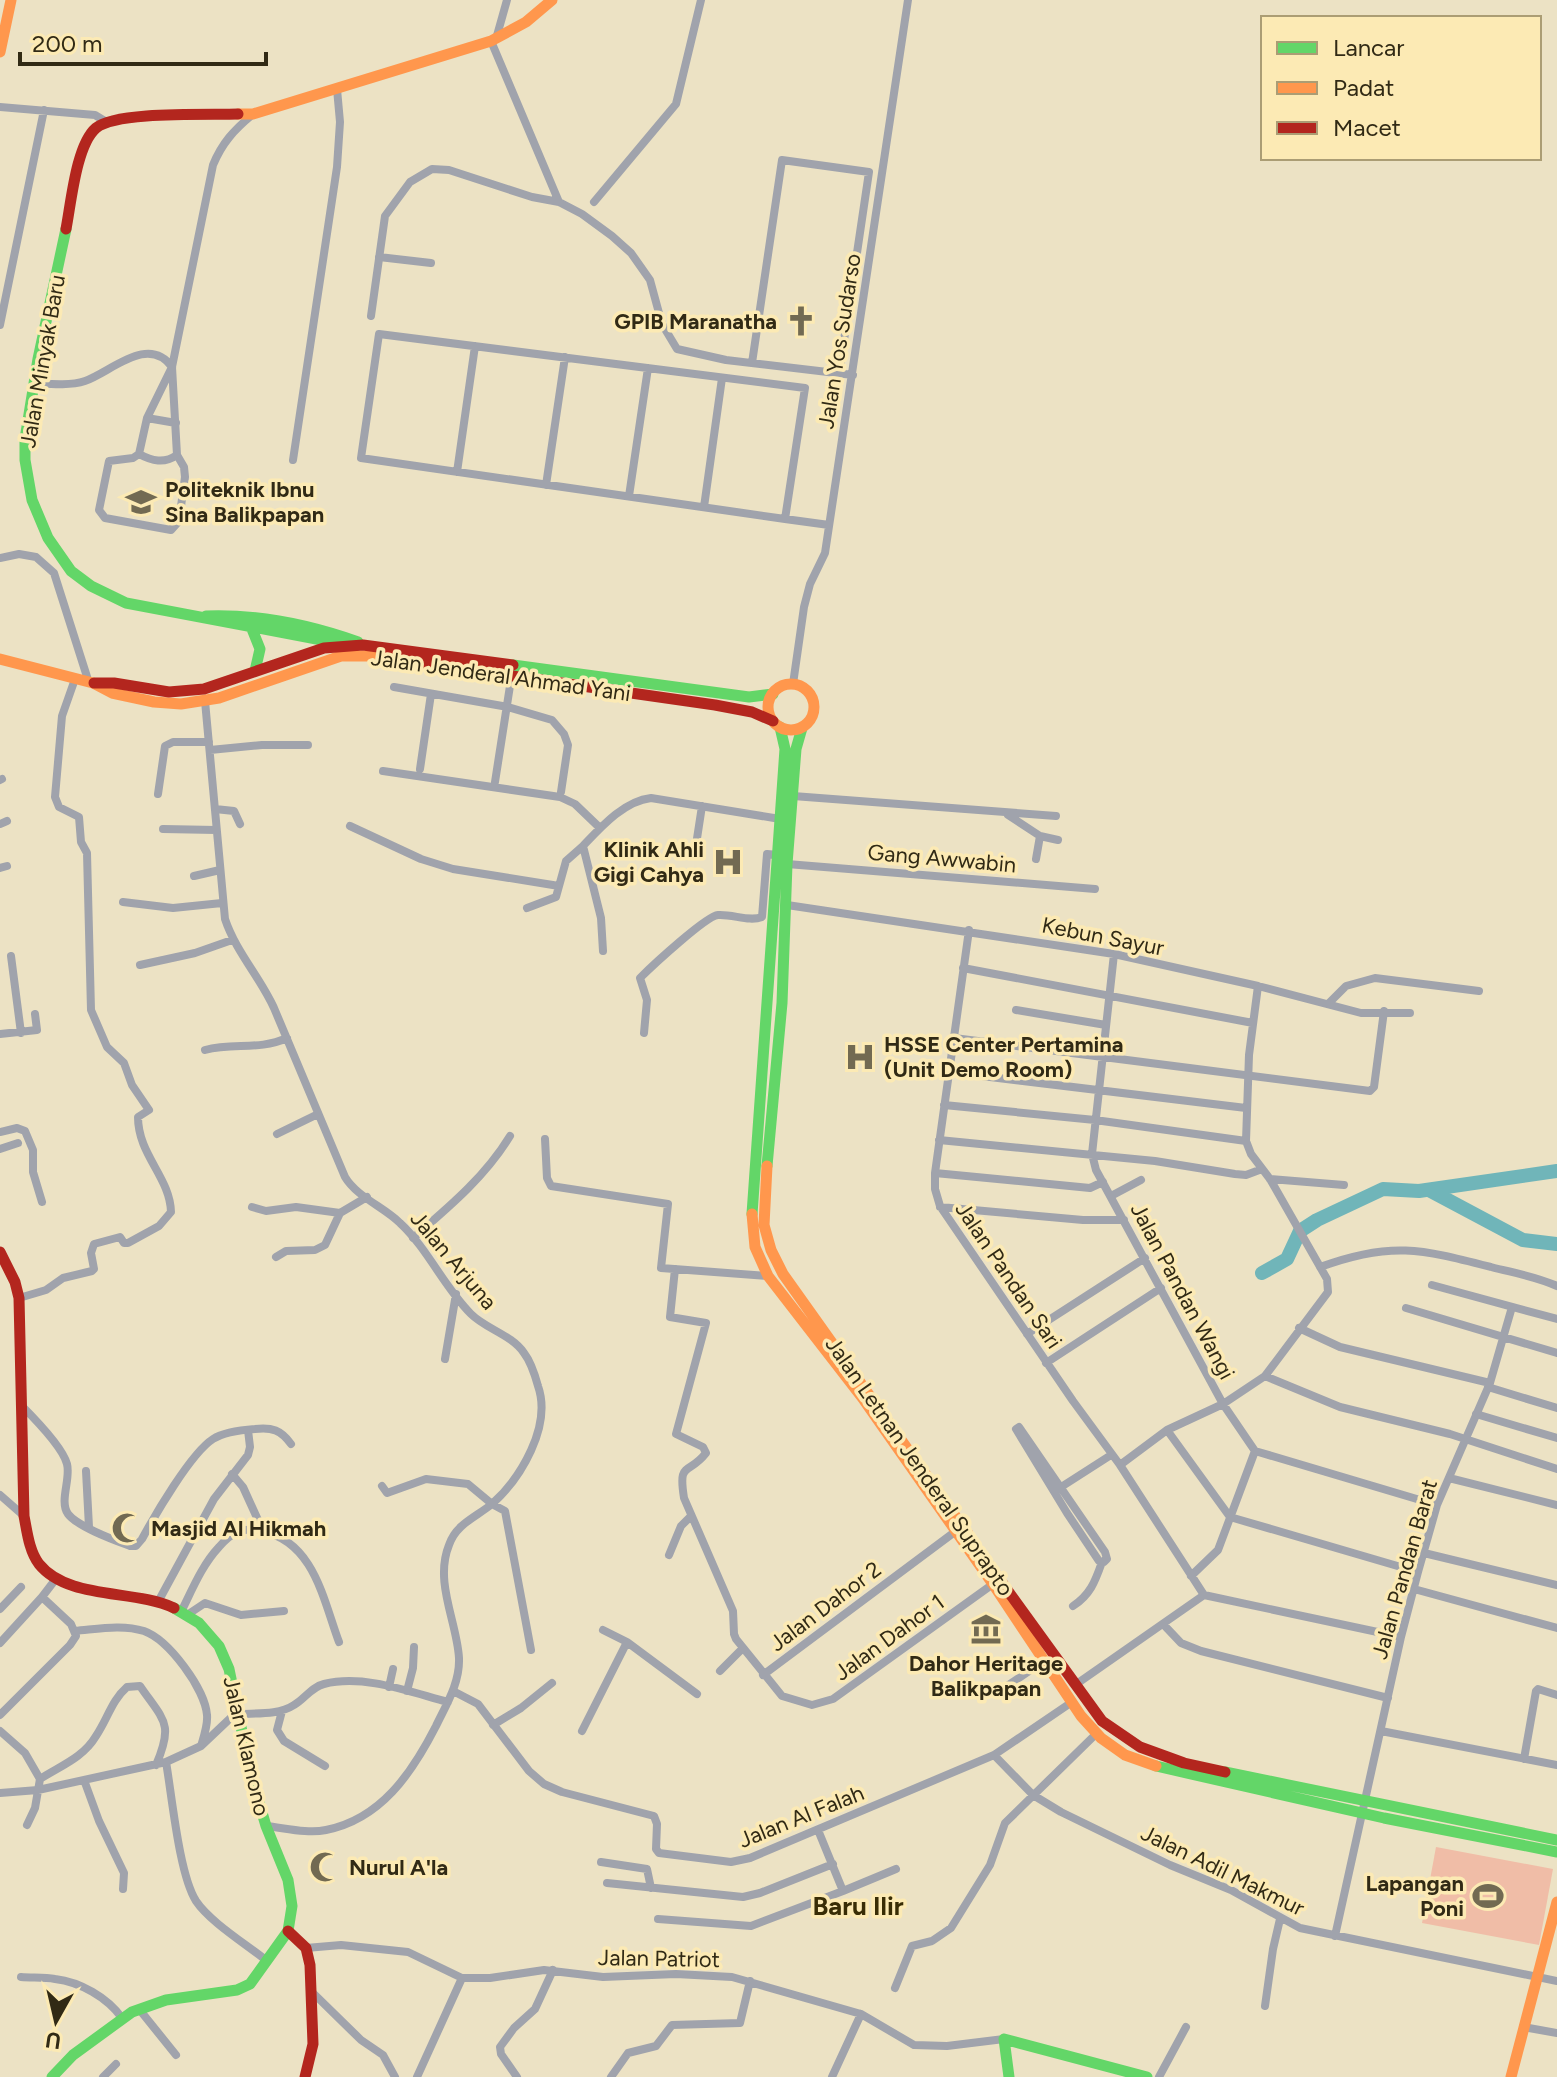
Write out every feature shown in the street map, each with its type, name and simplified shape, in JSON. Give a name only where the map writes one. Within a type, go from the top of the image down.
[{"type":"main road","points":[[0,52],[11,0]]},
{"type":"main road","points":[[92,132],[108,123],[126,119],[253,114],[494,40],[526,22],[552,0]]},
{"type":"main road","points":[[92,132],[126,119]]},
{"type":"main road","name":"Jalan Minyak Baru","points":[[92,132],[81,156],[25,439],[27,478],[39,519],[71,571],[109,596],[145,608],[202,616],[223,623],[360,650]]},
{"type":"main road","points":[[202,616],[223,614],[306,628],[360,650]]},
{"type":"main road","points":[[252,629],[260,643],[261,653],[255,671]]},
{"type":"main road","name":"Jalan Jenderal Ahmad Yani","points":[[91,683],[114,683],[169,692],[204,689],[324,648],[342,645]]},
{"type":"main road","name":"Jalan Jenderal Ahmad Yani","points":[[0,659],[91,683],[112,693],[154,702],[205,701],[234,694],[360,650],[749,697],[773,694]]},
{"type":"main road","name":"Jalan Jenderal Ahmad Yani","points":[[512,670],[752,712],[777,724]]},
{"type":"main road","points":[[793,684],[808,691],[814,704],[811,719],[802,728],[791,730],[777,724],[768,710],[773,694],[782,686],[793,684]]},
{"type":"main road","name":"Jalan Letnan Jenderal Suprapto","points":[[777,724],[785,749],[780,819],[787,905],[764,1225],[776,1261],[1096,1734],[1125,1755],[1146,1764],[1337,1807],[1364,1807]]},
{"type":"main road","name":"Jalan Letnan Jenderal Suprapto","points":[[802,728],[796,749],[793,796],[782,859],[754,1156],[753,1237],[760,1262],[768,1276],[895,1438],[1112,1731],[1147,1751],[1364,1807],[1557,1840]]},
{"type":"main road","points":[[754,1156],[767,1160]]},
{"type":"main road","points":[[0,1252],[15,1282],[19,1298],[24,1516],[34,1555],[55,1580]]},
{"type":"main road","name":"Jalan Klamono","points":[[55,1580],[86,1590],[158,1602],[206,1629],[219,1646],[229,1669],[251,1775],[266,1826],[290,1886],[292,1906],[288,1931]]},
{"type":"main road","points":[[1364,1807],[1384,1818],[1557,1852]]},
{"type":"main road","points":[[1511,2077],[1557,1902]]},
{"type":"main road","points":[[52,2077],[73,2055],[139,2009],[173,1998],[243,1989],[254,1980],[288,1931],[306,1948],[312,1992],[313,2044],[305,2077]]},
{"type":"main road","points":[[1009,2077],[1004,2039],[1147,2077]]},
{"type":"street","points":[[501,0],[501,13]]},
{"type":"street","points":[[507,0],[494,40],[559,202]]},
{"type":"street","points":[[594,202],[676,104],[701,0]]},
{"type":"street","name":"Jalan Yos Sudarso","points":[[793,684],[804,607],[810,584],[825,553],[908,0]]},
{"type":"street","points":[[293,460],[337,167],[340,122],[337,89]]},
{"type":"street","points":[[0,107],[95,115],[108,123]]},
{"type":"street","points":[[0,325],[44,110]]},
{"type":"street","points":[[34,383],[83,382],[118,362],[137,356],[164,358],[172,367],[177,455],[184,467],[185,477],[179,521],[171,530],[105,518],[99,513],[109,461],[133,458],[139,454],[147,418],[172,367],[213,165],[231,133],[253,114]]},
{"type":"street","points":[[752,363],[782,160],[869,172],[839,374]]},
{"type":"street","points":[[371,316],[385,216],[410,182],[432,169],[449,170],[532,197],[559,202],[582,214],[631,253],[644,271],[650,280],[662,324],[677,349],[752,363],[853,375]]},
{"type":"street","points":[[379,257],[431,263]]},
{"type":"street","points":[[785,519],[805,388],[379,334],[361,458],[546,485],[629,496],[785,519],[829,525]]},
{"type":"street","points":[[457,472],[475,346]]},
{"type":"street","points":[[546,485],[565,357]]},
{"type":"street","points":[[629,496],[648,368]]},
{"type":"street","points":[[704,507],[722,378]]},
{"type":"street","points":[[147,418],[176,423]]},
{"type":"street","points":[[139,454],[160,461],[177,455]]},
{"type":"street","points":[[0,558],[19,554],[36,557],[54,573],[91,683]]},
{"type":"street","points":[[495,782],[512,670]]},
{"type":"street","points":[[19,1298],[46,1290],[63,1278],[92,1271],[94,1244],[120,1237],[128,1243],[159,1226],[171,1212],[162,1181],[139,1138],[138,1117],[149,1110],[132,1085],[124,1063],[107,1047],[91,1010],[88,861],[81,842],[80,819],[56,805],[55,797],[62,716],[75,679]]},
{"type":"street","points":[[394,687],[508,705],[545,717],[564,734],[568,745],[561,792]]},
{"type":"street","points":[[420,769],[431,694]]},
{"type":"street","name":"Jalan Arjuna","points":[[205,701],[222,903],[232,940],[261,981],[347,1182],[399,1222],[479,1321],[522,1349],[542,1399],[541,1417],[533,1445],[514,1478],[492,1504],[464,1523],[452,1538],[447,1551],[446,1585],[459,1659],[453,1691],[424,1749],[393,1793],[377,1808],[327,1830],[266,1826]]},
{"type":"street","points":[[158,794],[165,746],[173,742],[308,745]]},
{"type":"street","points":[[383,771],[560,797],[575,804],[599,829]]},
{"type":"street","points":[[793,796],[1056,816]]},
{"type":"street","points":[[527,908],[555,898],[566,861],[630,804],[643,799],[659,798],[780,819]]},
{"type":"street","points":[[696,845],[702,806]]},
{"type":"street","points":[[215,809],[234,811],[240,824]]},
{"type":"street","points":[[1004,813],[1040,836],[1058,840]]},
{"type":"street","points":[[350,826],[421,859],[453,869],[559,886]]},
{"type":"street","points":[[163,829],[216,830]]},
{"type":"street","points":[[1036,859],[1040,836]]},
{"type":"street","points":[[583,846],[601,918],[603,951]]},
{"type":"street","points":[[644,1033],[647,1000],[640,978],[710,917],[762,917],[767,854],[782,859]]},
{"type":"street","name":"Gang Awwabin","points":[[782,859],[1095,889]]},
{"type":"street","points":[[194,876],[220,870]]},
{"type":"street","points":[[123,902],[173,908],[222,903]]},
{"type":"street","name":"Kebun Sayur","points":[[787,905],[1114,954],[1365,1014],[1384,1011],[1410,1013]]},
{"type":"street","name":"Jalan Pandan Sari","points":[[969,930],[935,1173],[940,1207],[1120,1465],[1204,1595]]},
{"type":"street","points":[[140,965],[195,953],[232,940]]},
{"type":"street","name":"Jalan Pandan Wangi","points":[[1114,954],[1092,1154],[1103,1182],[1223,1404],[1255,1451]]},
{"type":"street","points":[[11,956],[21,1033]]},
{"type":"street","points":[[963,968],[1253,1023]]},
{"type":"street","points":[[1328,1004],[1346,986],[1375,978],[1479,991]]},
{"type":"street","points":[[1120,1465],[1167,1430],[1223,1404],[1265,1376],[1328,1292],[1327,1279],[1246,1141],[1249,1055],[1258,986]]},
{"type":"street","points":[[1016,1010],[1106,1025]]},
{"type":"street","points":[[954,1038],[1367,1091],[1373,1090],[1384,1011]]},
{"type":"street","points":[[0,1034],[38,1029],[35,1014]]},
{"type":"street","points":[[205,1050],[226,1046],[262,1047],[287,1038]]},
{"type":"street","points":[[949,1072],[1246,1108]]},
{"type":"street","points":[[944,1105],[1095,1120],[1246,1141]]},
{"type":"street","points":[[277,1134],[318,1114]]},
{"type":"street","points":[[0,1132],[17,1128],[25,1131],[33,1150],[33,1172],[42,1202]]},
{"type":"street","points":[[413,1238],[473,1184],[500,1153],[510,1136]]},
{"type":"street","points":[[545,1139],[547,1178],[551,1186],[668,1204],[661,1268],[768,1276]]},
{"type":"street","points":[[939,1140],[1092,1154],[1246,1175],[1262,1169]]},
{"type":"street","points":[[0,1149],[18,1143]]},
{"type":"street","points":[[935,1173],[1090,1188],[1103,1182]]},
{"type":"street","points":[[1270,1179],[1344,1185]]},
{"type":"street","points":[[1111,1196],[1141,1180]]},
{"type":"street","points":[[276,1257],[286,1251],[315,1250],[325,1245],[340,1213],[367,1197]]},
{"type":"street","points":[[252,1207],[266,1211],[296,1207],[340,1213]]},
{"type":"street","points":[[940,1207],[1083,1220],[1124,1220]]},
{"type":"street","points":[[1320,1267],[1359,1254],[1406,1249],[1442,1254],[1535,1276],[1557,1286]]},
{"type":"street","points":[[1027,1334],[1145,1258]]},
{"type":"street","name":"Jalan Dahor 2","points":[[675,1269],[670,1317],[706,1323],[677,1430],[679,1436],[706,1450],[703,1458],[683,1471],[684,1498],[733,1611],[734,1634],[763,1675],[956,1531]]},
{"type":"street","points":[[1432,1285],[1557,1319]]},
{"type":"street","points":[[1046,1363],[1161,1288]]},
{"type":"street","points":[[445,1359],[456,1294]]},
{"type":"street","name":"Jalan Pandan Barat","points":[[1335,1936],[1418,1572],[1437,1505],[1489,1385],[1512,1307]]},
{"type":"street","points":[[1406,1308],[1557,1353]]},
{"type":"street","points":[[1299,1328],[1353,1351],[1489,1385],[1557,1408]]},
{"type":"street","points":[[1265,1376],[1340,1407],[1466,1439],[1557,1469]]},
{"type":"street","points":[[21,1405],[63,1454],[68,1466],[67,1512],[89,1527],[130,1546],[136,1546],[204,1445],[217,1437],[268,1428],[280,1431],[291,1444]]},
{"type":"street","points":[[1476,1414],[1557,1438]]},
{"type":"street","points":[[1057,1489],[1016,1427],[1021,1429],[1102,1562],[1092,1589],[1073,1606]]},
{"type":"street","points":[[158,1602],[214,1499],[249,1453],[248,1430]]},
{"type":"street","points":[[1167,1430],[1230,1517],[1418,1572]]},
{"type":"street","points":[[1191,1576],[1216,1553],[1255,1451],[1437,1505]]},
{"type":"street","points":[[1057,1489],[1111,1455]]},
{"type":"street","points":[[86,1471],[89,1527]]},
{"type":"street","points":[[232,1474],[243,1487],[263,1531]]},
{"type":"street","points":[[1449,1478],[1557,1505]]},
{"type":"street","points":[[382,1486],[387,1493],[429,1479],[468,1484],[506,1513],[531,1650]]},
{"type":"street","points":[[0,1495],[24,1516]]},
{"type":"street","points":[[669,1555],[681,1526],[691,1516]]},
{"type":"street","points":[[184,1614],[209,1559],[226,1540],[242,1530],[263,1531],[289,1541],[303,1556],[319,1584],[339,1642]]},
{"type":"street","points":[[1424,1553],[1557,1585]]},
{"type":"street","points":[[0,1643],[55,1580]]},
{"type":"street","name":"Jalan Dahor 1","points":[[763,1675],[782,1696],[812,1705],[827,1702],[993,1584]]},
{"type":"street","points":[[0,1609],[21,1587]]},
{"type":"street","points":[[1414,1589],[1557,1628]]},
{"type":"street","points":[[1075,1685],[1204,1595],[1401,1637]]},
{"type":"street","points":[[42,1597],[75,1631],[130,1628],[153,1635],[166,1644],[204,1700],[207,1723],[201,1746]]},
{"type":"street","points":[[184,1614],[205,1603],[241,1615],[284,1611]]},
{"type":"street","points":[[1163,1624],[1181,1643],[1201,1651],[1388,1698]]},
{"type":"street","points":[[603,1630],[627,1642],[697,1694]]},
{"type":"street","points":[[0,1715],[70,1645],[75,1631]]},
{"type":"street","points":[[582,1731],[627,1642]]},
{"type":"street","points":[[407,1691],[414,1647]]},
{"type":"street","points":[[720,1671],[743,1648]]},
{"type":"street","points":[[1001,1690],[1044,1661]]},
{"type":"street","points":[[389,1687],[393,1669]]},
{"type":"street","points":[[0,1793],[38,1790],[166,1762],[201,1746],[238,1713],[282,1711],[322,1684],[346,1681],[389,1687],[448,1702]]},
{"type":"street","points":[[493,1725],[552,1683]]},
{"type":"street","points":[[40,1779],[67,1764],[89,1746],[118,1697],[133,1685],[140,1686],[167,1729],[156,1765]]},
{"type":"street","points":[[1524,1759],[1537,1689],[1557,1695]]},
{"type":"street","name":"Jalan Al Falah","points":[[453,1691],[474,1701],[529,1771],[544,1784],[562,1792],[651,1815],[657,1824],[656,1849],[659,1853],[731,1862],[743,1861],[994,1755],[1072,1702]]},
{"type":"street","points":[[282,1711],[277,1730],[282,1738],[325,1766]]},
{"type":"street","points":[[0,1731],[25,1753],[40,1779],[35,1808],[27,1825]]},
{"type":"street","points":[[1381,1731],[1557,1765]]},
{"type":"street","points":[[895,1988],[912,1946],[932,1941],[951,1928],[990,1865],[1005,1823],[1096,1734]]},
{"type":"street","name":"Jalan Adil Makmur","points":[[994,1755],[1013,1778],[1061,1812],[1231,1890],[1300,1928],[1557,1981]]},
{"type":"street","points":[[166,1762],[186,1875],[195,1899],[267,1961]]},
{"type":"street","points":[[84,1780],[99,1821],[124,1873],[123,1889]]},
{"type":"street","points":[[818,1830],[843,1891]]},
{"type":"street","points":[[601,1862],[647,1869],[651,1888]]},
{"type":"street","points":[[607,1883],[749,1896],[833,1864]]},
{"type":"street","points":[[658,1919],[751,1926],[896,1869]]},
{"type":"street","points":[[1265,2006],[1280,1919]]},
{"type":"street","name":"Jalan Patriot","points":[[306,1948],[341,1945],[404,1951],[462,1978],[490,1978],[553,1970],[603,1977],[676,1974],[750,1981],[861,2014],[902,2040],[920,2046],[1004,2039]]},
{"type":"street","points":[[517,2077],[501,2054],[500,2047],[514,2028],[535,2009],[553,1970]]},
{"type":"street","points":[[21,1977],[56,1979],[91,1991],[110,2003],[122,2018]]},
{"type":"street","points":[[417,2077],[462,1978]]},
{"type":"street","points":[[611,2077],[622,2058],[631,2052],[656,2046],[669,2026],[695,2022],[740,2023],[750,1981]]},
{"type":"street","points":[[312,1992],[361,2040],[383,2055],[395,2077]]},
{"type":"street","points":[[139,2009],[176,2055]]},
{"type":"street","points":[[832,2077],[861,2014]]},
{"type":"street","points":[[1159,2077],[1186,2027]]},
{"type":"street","points":[[1523,2027],[1557,2033]]},
{"type":"street","points":[[103,2077],[116,2064]]},
{"type":"shaded area","name":"Lapangan Poni","points":[[1436,1847],[1553,1869],[1539,1945],[1422,1923]]},
{"type":"waterway","points":[[1262,1273],[1287,1259],[1300,1231],[1383,1189],[1419,1191],[1557,1171]]},
{"type":"waterway","points":[[1429,1190],[1523,1240],[1557,1244]]},
{"type":"traffic: fast","points":[[66,229],[38,359],[25,439],[32,500],[48,538],[71,571],[91,586],[126,603],[327,641],[342,645],[356,655]]},
{"type":"traffic: fast","points":[[206,616],[284,622],[358,642]]},
{"type":"traffic: fast","points":[[252,629],[260,649],[255,671]]},
{"type":"traffic: fast","points":[[513,665],[749,697],[773,694]]},
{"type":"traffic: fast","points":[[752,1214],[785,749],[780,727]]},
{"type":"traffic: fast","points":[[767,1166],[782,1003],[787,864],[796,749],[802,728]]},
{"type":"traffic: fast","points":[[52,2077],[73,2055],[132,2012],[166,2000],[237,1990],[250,1984],[288,1931],[292,1906],[288,1880],[266,1826],[251,1775],[229,1669],[219,1646],[199,1623],[174,1608]]},
{"type":"traffic: fast","points":[[1156,1766],[1384,1818],[1557,1852]]},
{"type":"traffic: fast","points":[[1225,1772],[1557,1840]]},
{"type":"traffic: fast","points":[[1009,2077],[1004,2039],[1147,2077]]},
{"type":"traffic: slow","points":[[0,52],[11,0]]},
{"type":"traffic: slow","points":[[238,114],[253,114],[491,41],[526,22],[552,0]]},
{"type":"traffic: slow","points":[[0,659],[93,683],[112,693],[181,704],[219,698],[341,656],[375,656],[408,661]]},
{"type":"traffic: slow","points":[[791,684],[807,691],[814,707],[807,723],[791,730],[775,723],[768,707],[775,691],[791,684]]},
{"type":"traffic: slow","points":[[767,1166],[764,1225],[771,1250],[783,1274],[968,1534]]},
{"type":"traffic: slow","points":[[752,1214],[755,1247],[768,1276],[864,1400],[1081,1716],[1101,1738],[1125,1755],[1156,1766]]},
{"type":"traffic: slow","points":[[1511,2077],[1557,1902]]},
{"type":"traffic: jam","points":[[66,229],[79,161],[89,136],[96,128],[142,116],[238,114]]},
{"type":"traffic: jam","points":[[94,683],[169,692],[204,689],[324,648],[363,645],[513,665]]},
{"type":"traffic: jam","points":[[408,661],[715,705],[752,712],[773,721]]},
{"type":"traffic: jam","points":[[0,1252],[15,1282],[19,1298],[24,1516],[36,1559],[51,1575],[67,1583],[174,1608]]},
{"type":"traffic: jam","points":[[982,1555],[1102,1721],[1140,1747],[1184,1763],[1225,1772]]},
{"type":"traffic: jam","points":[[288,1931],[306,1948],[310,1965],[313,2044],[305,2077]]},
{"type":"place","name":"GPIB Maranatha","points":[[801,321]]},
{"type":"place","name":"Politeknik Ibnu Sina Balikpapan","points":[[141,502]]},
{"type":"place","name":"Klinik Ahli Gigi Cahya","points":[[728,862]]},
{"type":"place","name":"HSSE Center Pertamina (Unit Demo Room)","points":[[860,1057]]},
{"type":"place","name":"Masjid Al Hikmah","points":[[127,1528]]},
{"type":"place","name":"Dahor Heritage Balikpapan","points":[[986,1629]]},
{"type":"place","name":"Nurul A'la","points":[[325,1867]]},
{"type":"place","name":"Lapangan Poni","points":[[1488,1896]]},
{"type":"district","name":"Baru Ilir","points":[[858,1906]]}]
